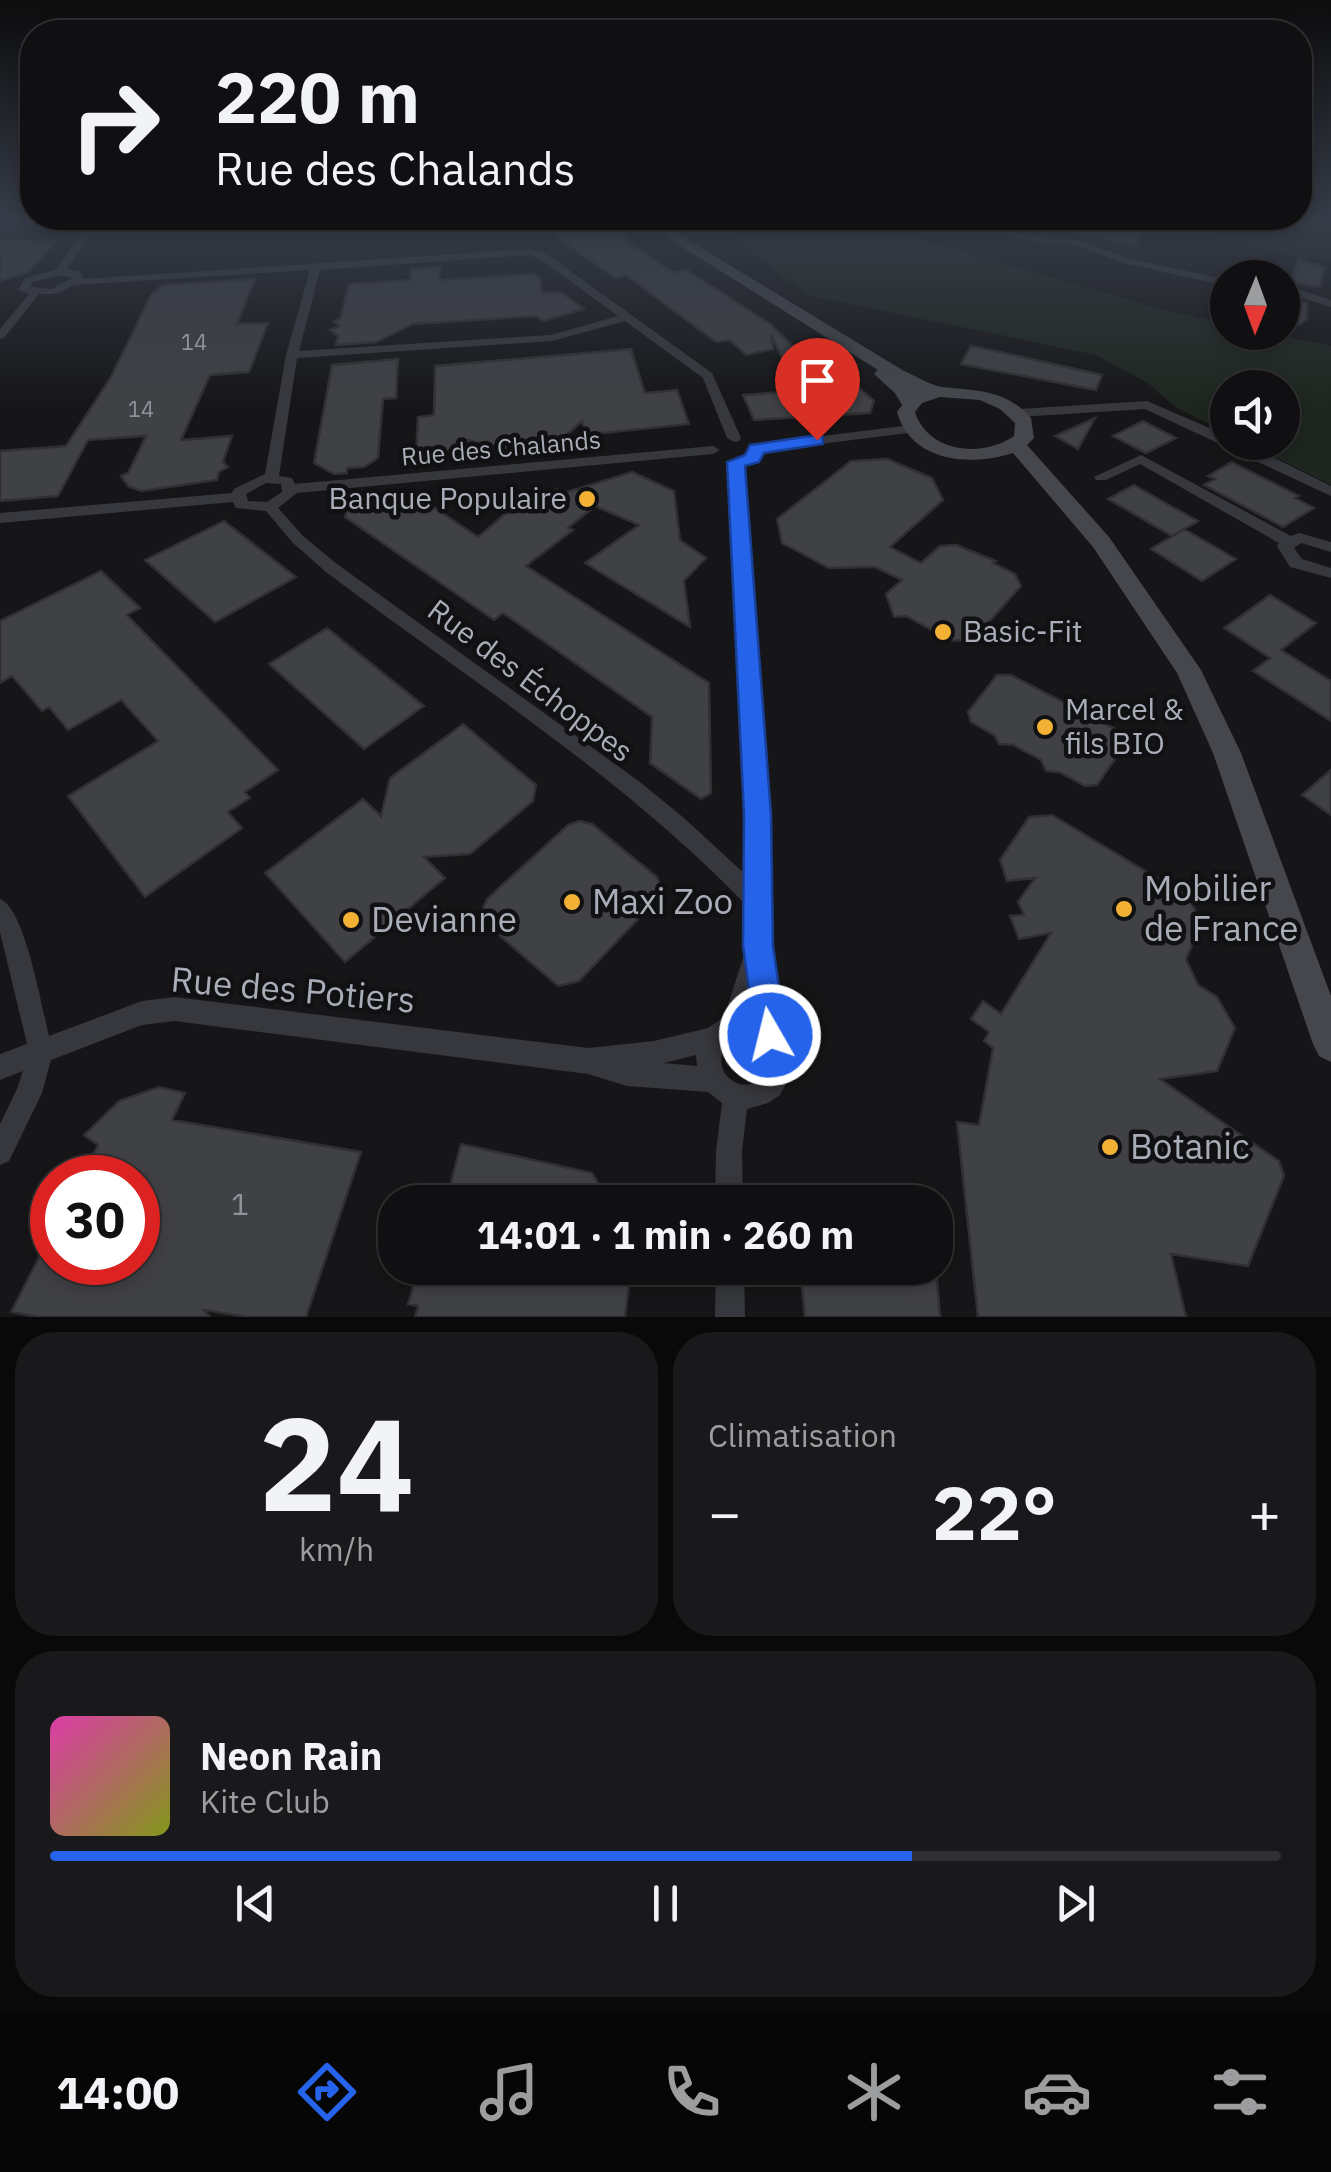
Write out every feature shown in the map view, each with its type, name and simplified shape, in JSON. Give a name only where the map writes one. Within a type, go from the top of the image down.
[{"type":"street","points":[[27,282],[24,290],[34,294]]},
{"type":"street","points":[[0,336],[34,294],[84,282]]},
{"type":"street","points":[[272,478],[292,355],[312,282]]},
{"type":"street","points":[[578,282],[708,376],[734,438]]},
{"type":"street","points":[[735,282],[893,381],[910,404]]},
{"type":"street","points":[[748,282],[898,374],[938,392],[991,397],[1018,414],[1026,430],[1018,445],[976,454]]},
{"type":"street","points":[[1300,294],[1331,304]]},
{"type":"street","points":[[292,355],[552,338],[623,318]]},
{"type":"street","points":[[910,404],[938,392]]},
{"type":"street","points":[[910,404],[906,420],[911,429],[938,446],[1002,463],[1058,496]]},
{"type":"street","points":[[1018,414],[1147,405],[1210,433]]},
{"type":"street","points":[[756,448],[752,458],[736,462],[723,460],[713,450],[717,443],[734,438],[756,448],[911,429]]},
{"type":"street","points":[[1018,445],[1101,542],[1188,670],[1227,753],[1331,1044]]},
{"type":"street","name":"Rue des Chalands","points":[[292,489],[713,450]]},
{"type":"street","points":[[1102,476],[1141,459],[1288,542],[1326,542]]},
{"type":"street","points":[[1266,460],[1331,492]]},
{"type":"street","points":[[726,1087],[758,1096],[775,1083],[781,1063],[770,1035],[758,946],[758,815],[736,462]]},
{"type":"street","points":[[0,518],[237,497],[249,484],[272,478],[287,480],[292,489],[285,499],[270,507],[246,507],[237,497]]},
{"type":"street","name":"Rue des Échoppes","points":[[270,507],[282,524],[364,591],[696,840],[757,901]]},
{"type":"street","points":[[1288,542],[1285,551],[1296,563],[1331,574]]},
{"type":"street","points":[[0,909],[8,922],[41,1051],[29,1092],[0,1152]]},
{"type":"street","points":[[729,1185],[726,1087],[709,1059],[758,946]]},
{"type":"street","name":"Rue des Potiers","points":[[0,1067],[142,1013],[174,1009],[588,1061],[626,1072],[726,1087]]},
{"type":"street","points":[[724,1031],[754,1024],[770,1035]]},
{"type":"street","name":"Rue des Potiers","points":[[588,1061],[654,1053],[724,1031]]},
{"type":"street","points":[[730,1285],[730,1317]]},
{"type":"shaded area","points":[[790,282],[1069,282],[1210,320],[1210,350],[1300,350],[1300,340],[1331,346],[1331,485],[1280,460],[1300,460],[1300,370],[1210,370],[1210,424],[1175,407],[1148,383],[1096,355],[807,295]]},
{"type":"building","points":[[254,282],[237,324],[268,323],[249,372],[210,375],[181,440],[232,436],[223,462],[228,467],[219,472],[217,480],[142,491],[129,487],[121,476],[128,473],[146,436],[88,440],[58,496],[0,501],[0,451],[66,446],[111,377],[151,295],[162,285]]},
{"type":"building","points":[[541,282],[542,293],[561,292],[584,309],[543,321],[536,316],[413,324],[376,342],[336,345],[338,336],[330,330],[339,326],[334,321],[340,319],[349,284]]},
{"type":"building","points":[[636,282],[706,282],[770,324],[806,359],[824,358],[840,388],[857,386],[874,401],[870,413],[754,420],[743,395],[798,391],[771,335],[773,349],[746,355],[730,340],[716,342]]},
{"type":"building","points":[[1300,282],[1321,282],[1320,287],[1300,284]]},
{"type":"building","points":[[1300,301],[1307,303],[1307,319],[1300,324]]},
{"type":"building","points":[[971,346],[1102,375],[1096,390],[961,364]]},
{"type":"building","points":[[631,349],[645,393],[677,390],[689,424],[585,435],[582,421],[557,444],[502,448],[467,440],[468,452],[442,459],[416,457],[418,417],[434,415],[435,366]]},
{"type":"building","points":[[398,359],[396,398],[383,399],[378,458],[364,467],[347,468],[347,473],[334,474],[314,463],[332,365]]},
{"type":"building","points":[[1095,418],[1078,449],[1055,436]]},
{"type":"building","points":[[1143,421],[1176,438],[1146,453],[1113,436]]},
{"type":"building","points":[[887,459],[932,478],[943,500],[890,547],[921,563],[940,546],[956,545],[996,561],[993,563],[1015,574],[1021,586],[973,640],[939,641],[935,632],[906,616],[894,617],[886,594],[902,580],[875,567],[829,568],[782,543],[777,519],[851,461]]},
{"type":"building","points":[[1232,462],[1299,496],[1295,498],[1314,508],[1283,527],[1204,485],[1215,479],[1208,476]]},
{"type":"building","points":[[632,472],[674,491],[680,540],[706,558],[684,581],[690,627],[585,563],[639,525],[595,506],[568,528],[573,530],[526,566],[709,683],[711,793],[701,799],[650,763],[652,717],[503,613],[494,620],[345,517],[350,502],[417,496],[478,537],[505,514],[530,509],[557,489],[564,493]]},
{"type":"building","points":[[1134,485],[1198,521],[1172,536],[1108,499]]},
{"type":"building","points":[[224,521],[296,577],[215,622],[145,560]]},
{"type":"building","points":[[1184,529],[1236,559],[1202,581],[1151,549]]},
{"type":"building","points":[[101,571],[140,608],[127,615],[278,770],[245,792],[250,798],[228,812],[242,828],[145,897],[68,796],[158,741],[121,700],[68,730],[49,707],[42,711],[12,676],[0,683],[0,621]]},
{"type":"building","points":[[1270,595],[1316,623],[1281,650],[1331,681],[1331,721],[1253,671],[1270,658],[1224,628]]},
{"type":"building","points":[[327,628],[424,706],[364,749],[269,664]]},
{"type":"building","name":"Marcel & fils BIO","points":[[997,675],[1011,675],[1119,731],[1126,743],[1097,785],[1085,786],[1059,772],[1046,771],[1041,760],[1013,745],[999,744],[995,736],[971,722],[968,712]]},
{"type":"building","points":[[463,724],[536,785],[533,801],[470,854],[424,857],[445,878],[345,962],[265,873],[363,799],[381,816],[390,778]]},
{"type":"building","points":[[1331,770],[1331,815],[1302,795]]},
{"type":"building","name":"Botanic","points":[[1052,815],[1187,896],[1202,922],[1186,959],[1198,985],[1217,997],[1235,1028],[1217,1071],[1160,1079],[1279,1161],[1284,1176],[1248,1266],[1171,1254],[1186,1317],[978,1317],[957,1122],[979,1125],[993,1048],[984,1041],[989,1032],[971,1019],[983,1001],[1001,1014],[1051,933],[1019,939],[1010,916],[1024,915],[1018,902],[1035,878],[1007,881],[1000,860],[1029,817]]},
{"type":"building","name":"Maxi Zoo","points":[[579,821],[592,824],[657,877],[663,893],[579,981],[558,986],[485,923],[481,913],[487,899],[568,825]]},
{"type":"building","points":[[159,1087],[185,1093],[172,1120],[361,1152],[306,1317],[247,1317],[204,1310],[210,1317],[38,1317],[11,1312],[30,1275],[30,1285],[160,1285],[160,1155],[93,1155],[98,1145],[84,1135],[119,1101]]},
{"type":"building","points":[[461,1144],[592,1173],[599,1185],[450,1185]]},
{"type":"building","points":[[414,1285],[629,1285],[625,1317],[415,1317],[418,1306],[408,1304]]},
{"type":"building","points":[[802,1285],[937,1285],[940,1317],[805,1317]]},
{"type":"place","name":"Banque Populaire","points":[[587,499]]},
{"type":"place","name":"Basic-Fit","points":[[943,632]]},
{"type":"place","name":"Marcel & fils BIO","points":[[1045,727]]},
{"type":"place","name":"Maxi Zoo","points":[[572,902]]},
{"type":"place","name":"Mobilier de France","points":[[1124,909]]},
{"type":"place","name":"Devianne","points":[[351,920]]},
{"type":"place","name":"Botanic","points":[[1110,1147]]},
{"type":"route","points":[[770,1035],[758,946],[758,815],[736,462],[752,458],[756,448],[817,440]]}]
